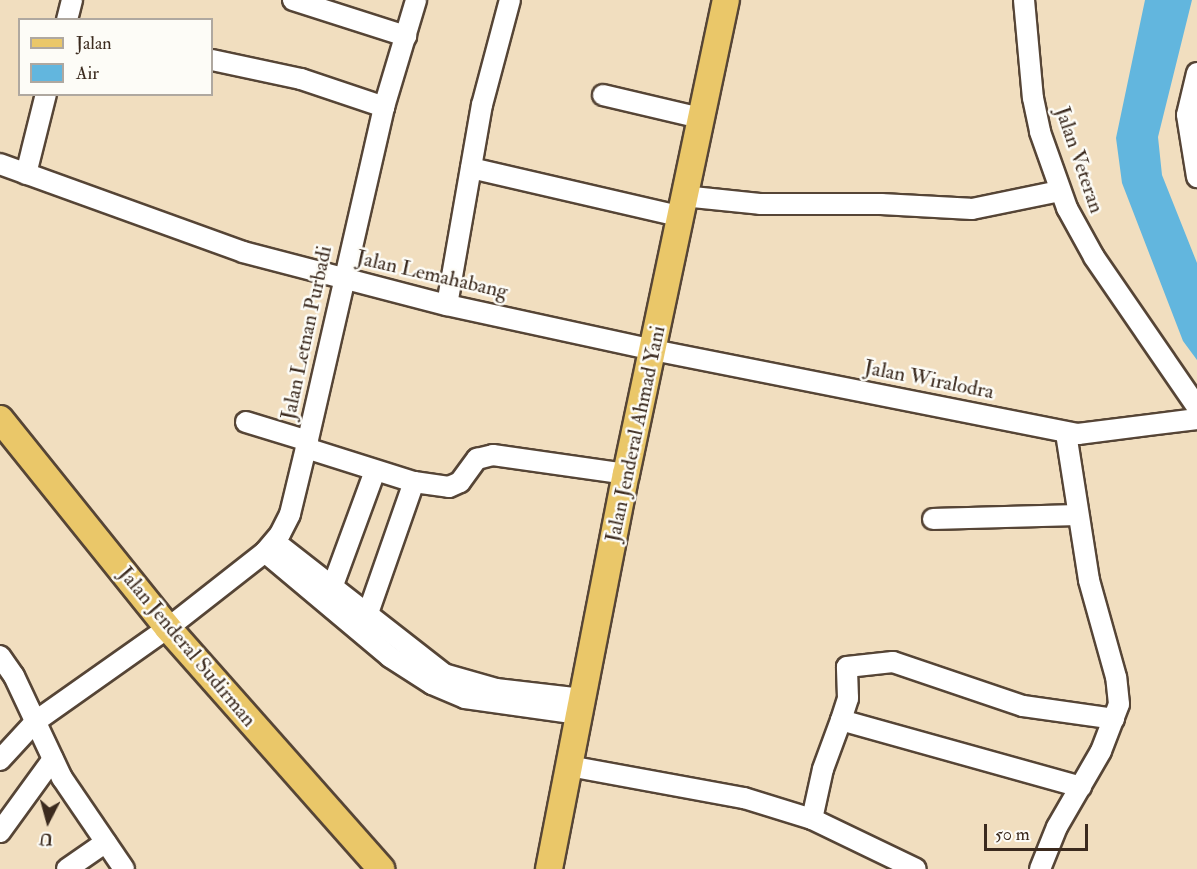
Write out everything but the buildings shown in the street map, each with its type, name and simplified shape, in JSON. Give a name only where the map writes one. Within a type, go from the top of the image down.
[{"type":"main road","name":"Jalan Jenderal Ahmad Yani","points":[[549,869],[626,474],[726,0]]},
{"type":"main road","name":"Jalan Jenderal Sudirman","points":[[3,430],[168,628],[381,869]]},
{"type":"street","points":[[68,18],[72,0]]},
{"type":"street","points":[[293,0],[406,36]]},
{"type":"street","name":"Jalan Letnan Purbadi","points":[[44,738],[168,628],[270,547],[290,514],[384,107],[416,0]]},
{"type":"street","points":[[447,305],[482,105],[510,0]]},
{"type":"street","name":"Jalan Veteran","points":[[1024,0],[1033,98],[1060,191],[1089,250],[1197,407]]},
{"type":"street","points":[[213,60],[301,79],[384,107]]},
{"type":"street","points":[[1197,73],[1187,115],[1197,177]]},
{"type":"street","points":[[603,95],[700,118]]},
{"type":"street","points":[[26,174],[46,96]]},
{"type":"street","name":"Jalan Lemahabang","points":[[0,164],[243,252],[447,305],[653,350]]},
{"type":"street","points":[[471,168],[681,206],[760,204],[972,209],[1060,191]]},
{"type":"street","name":"Jalan Wiralodra","points":[[653,350],[1066,433],[1110,433],[1197,419]]},
{"type":"street","points":[[246,422],[375,471],[414,482],[456,485],[477,459],[493,456],[626,474]]},
{"type":"street","points":[[1040,869],[1114,719],[1119,691],[1098,618],[1077,515],[1066,433]]},
{"type":"street","points":[[333,585],[375,471]]},
{"type":"street","points":[[367,616],[414,482]]},
{"type":"street","points":[[933,519],[1077,515]]},
{"type":"street","points":[[270,547],[333,585],[367,616],[430,666],[457,680],[581,707]]},
{"type":"street","points":[[270,547],[390,657],[432,684],[465,698],[581,707]]},
{"type":"street","points":[[812,819],[823,769],[848,698],[847,667],[887,662],[1023,706],[1114,719]]},
{"type":"street","points":[[4,668],[106,843],[124,869]]},
{"type":"street","points":[[841,720],[1081,787]]},
{"type":"street","points":[[0,760],[44,738]]},
{"type":"street","points":[[0,832],[44,738]]},
{"type":"street","points":[[569,766],[698,787],[812,819],[916,869]]},
{"type":"street","points":[[67,869],[106,843]]},
{"type":"water","points":[[1145,0],[1192,0],[1158,137],[1162,175],[1197,263],[1197,360],[1183,341],[1122,183],[1116,138]]}]
